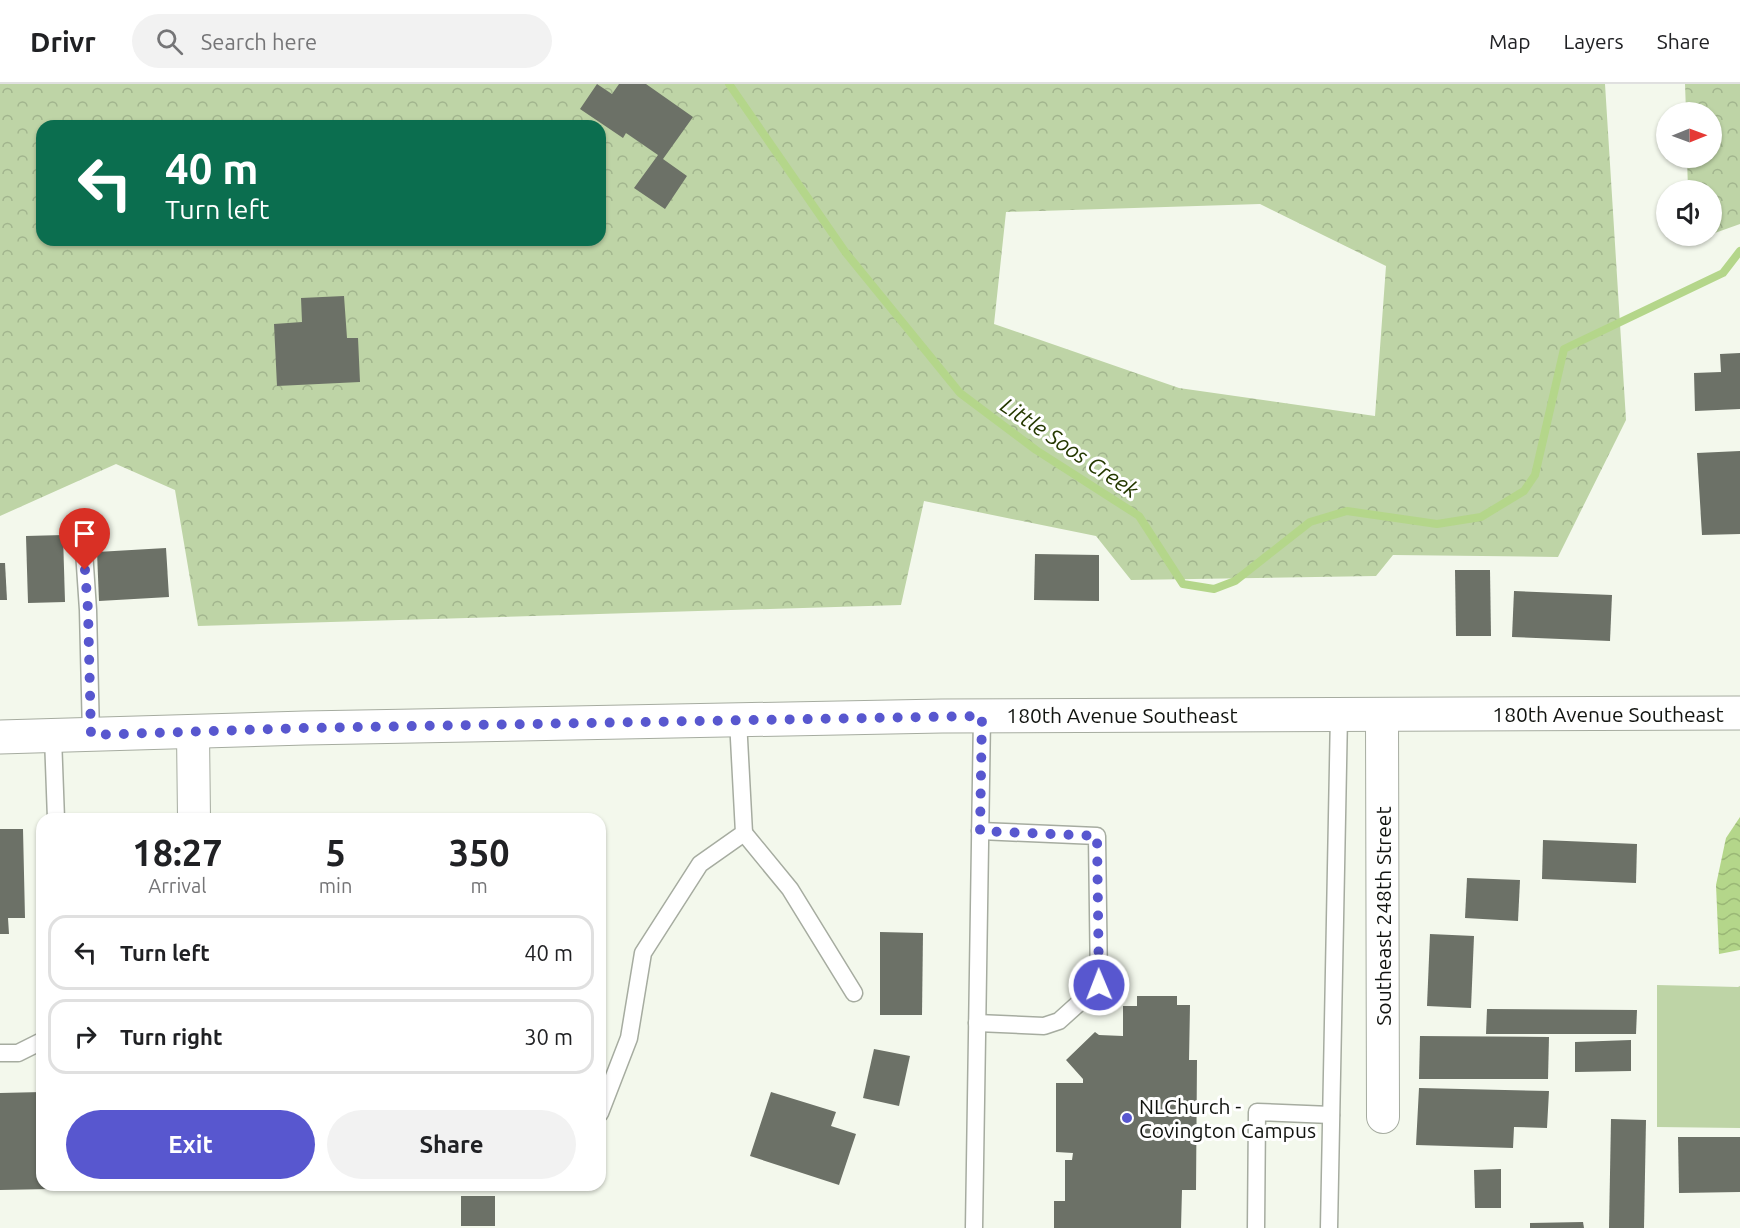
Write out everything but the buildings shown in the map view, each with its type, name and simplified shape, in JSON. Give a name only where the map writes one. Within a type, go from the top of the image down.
[{"type":"street","name":"180th Avenue Southeast","points":[[0,737],[305,728],[982,716],[1740,713]]},
{"type":"street","name":"Southeast 248th Street","points":[[1382,715],[1383,1117]]},
{"type":"street","points":[[193,732],[194,813]]},
{"type":"lane","points":[[84,550],[91,735]]},
{"type":"lane","points":[[1329,1228],[1339,714]]},
{"type":"lane","points":[[974,1228],[982,716]]},
{"type":"lane","points":[[738,720],[744,833],[790,889],[854,993]]},
{"type":"lane","points":[[53,737],[56,813]]},
{"type":"lane","points":[[977,1023],[1044,1026],[1059,1021],[1099,985],[1097,836],[980,831]]},
{"type":"lane","points":[[606,1097],[628,1038],[643,953],[700,864],[744,833]]},
{"type":"lane","points":[[0,1053],[18,1053],[36,1044]]},
{"type":"lane","points":[[1256,1228],[1257,1112],[1331,1115]]},
{"type":"green space","points":[[0,84],[1605,84],[1626,420],[1558,557],[1393,555],[1376,576],[1131,580],[1096,536],[924,501],[901,605],[198,626],[175,490],[116,464],[0,516]],"holes":[[[1260,204],[1386,266],[1375,416],[1179,388],[994,324],[1006,212]]]},
{"type":"green space","points":[[1685,84],[1740,84],[1740,224],[1722,230],[1722,180],[1688,180],[1687,168],[1722,168],[1722,102],[1686,102]]},
{"type":"green space","points":[[1657,985],[1740,986],[1740,1128],[1657,1127]]},
{"type":"water","points":[[1740,817],[1740,950],[1719,954],[1716,885],[1726,838]]},
{"type":"waterway","name":"Little Soos Creek","points":[[729,84],[846,253],[960,393],[1036,450],[1139,516],[1183,584],[1214,589],[1235,581],[1310,522],[1347,511],[1437,524],[1481,517],[1524,491],[1535,475],[1564,349],[1723,273],[1740,251]]},
{"type":"place","name":"NLChurch - Covington Campus","points":[[1127,1118]]},
{"type":"route","points":[[85,570],[91,735],[305,728],[982,716],[980,831],[1097,836],[1099,985]]}]
